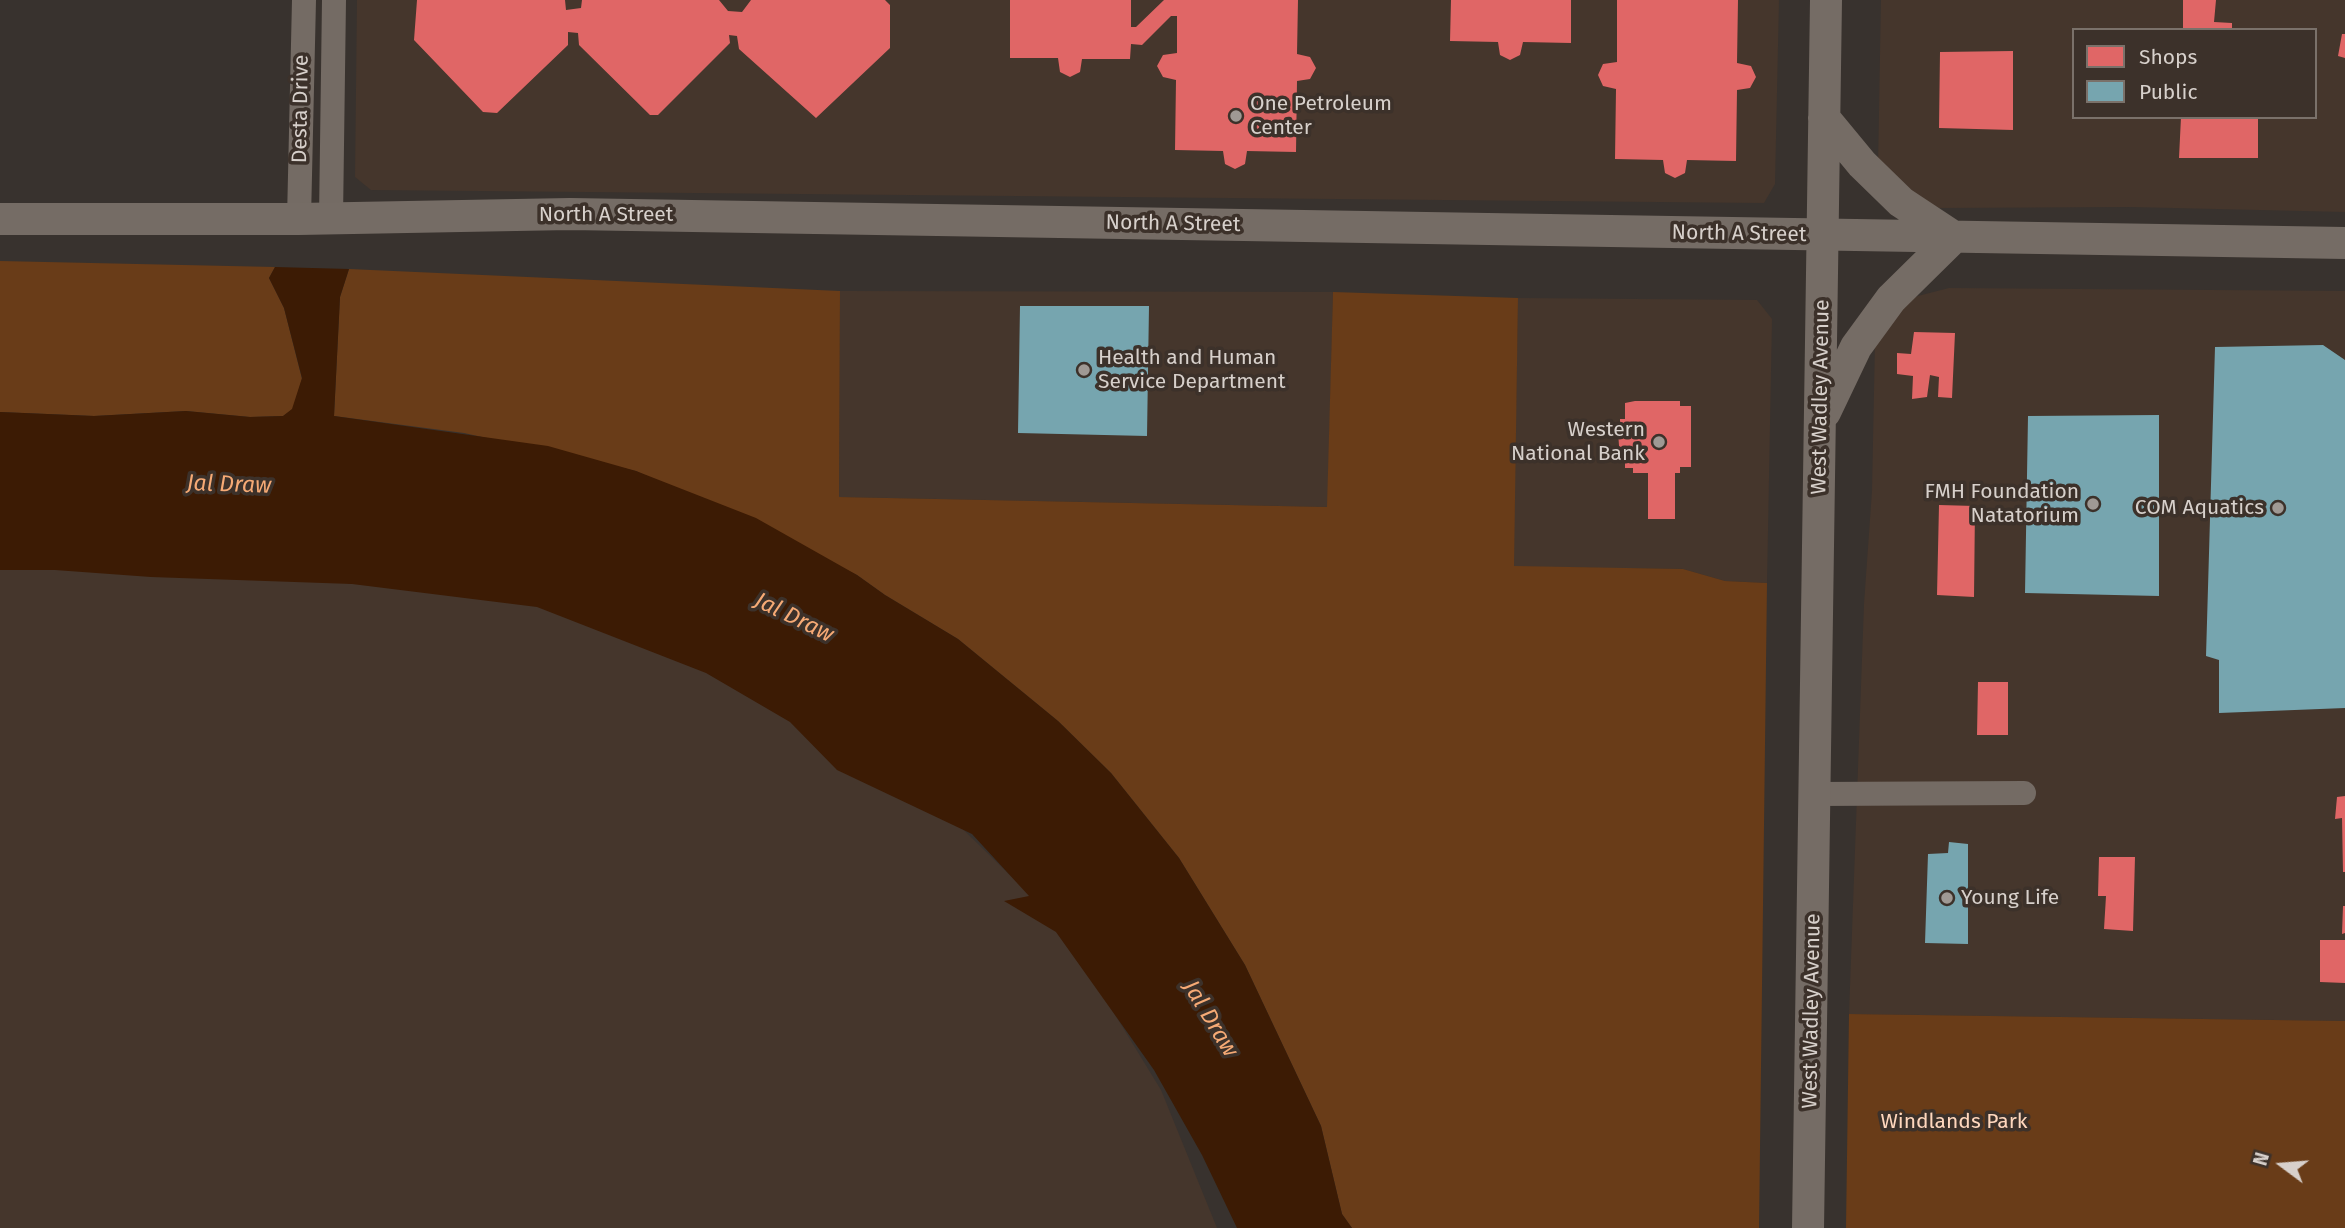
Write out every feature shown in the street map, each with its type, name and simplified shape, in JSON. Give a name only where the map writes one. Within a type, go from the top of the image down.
[{"type":"main road","name":"West Wadley Avenue","points":[[1808,1228],[1826,0]]},
{"type":"main road","points":[[1821,421],[1856,347],[1891,299],[1954,237],[1901,202],[1863,164],[1824,118]]},
{"type":"main road","name":"North A Street","points":[[0,219],[299,219],[570,214],[2345,243]]},
{"type":"street","name":"Desta Drive","points":[[299,219],[304,0]]},
{"type":"street","name":"Desta Drive","points":[[331,218],[334,0]]},
{"type":"street","points":[[1815,794],[2024,793]]},
{"type":"shaded area","points":[[357,0],[1779,0],[1775,184],[1764,203],[371,190],[355,177]]},
{"type":"shaded area","points":[[1881,0],[2345,0],[2345,212],[2130,207],[1939,208],[1912,196],[1878,167]]},
{"type":"shaded area","points":[[1949,288],[2345,291],[2345,1021],[1849,1014],[1864,604],[1872,491],[1875,341],[1889,318],[1914,297]]},
{"type":"shaded area","points":[[840,291],[1333,292],[1328,507],[839,497]]},
{"type":"shaded area","points":[[1518,298],[1757,300],[1772,319],[1767,583],[1725,581],[1683,569],[1513,567]]},
{"type":"shaded area","points":[[0,551],[586,605],[927,794],[1027,892],[1106,1000],[1161,1090],[1217,1228],[0,1228]]},
{"type":"green space","points":[[0,261],[275,267],[269,278],[284,308],[302,379],[293,409],[283,416],[250,417],[186,411],[94,416],[0,412]]},
{"type":"green space","points":[[349,269],[840,291],[839,497],[1327,507],[1333,292],[1518,298],[1514,566],[1683,569],[1725,581],[1767,583],[1759,1228],[1352,1228],[1342,1214],[1321,1126],[1245,965],[1179,858],[1111,773],[1058,721],[958,639],[857,575],[636,471],[464,433],[334,416],[340,297]]},
{"type":"green space","name":"Windlands Park","points":[[1849,1014],[2345,1021],[2345,1228],[1846,1228]]},
{"type":"water","name":"Jal Draw","points":[[275,267],[349,269],[340,297],[334,416],[548,446],[636,471],[756,518],[857,575],[958,639],[1058,721],[1111,773],[1179,858],[1245,965],[1321,1126],[1342,1214],[1352,1228],[1237,1228],[1202,1155],[1154,1070],[1056,932],[1004,901],[1029,896],[972,834],[837,770],[790,722],[706,673],[537,607],[352,584],[151,577],[55,570],[0,570],[0,412],[94,416],[186,411],[250,417],[283,416],[292,409],[302,378],[284,308],[269,278]]},
{"type":"building: Shops","points":[[417,0],[565,0],[566,10],[581,8],[582,0],[719,0],[728,11],[742,12],[751,0],[885,0],[890,5],[890,48],[816,118],[739,49],[737,36],[729,35],[730,43],[658,115],[650,115],[579,45],[578,33],[568,32],[568,45],[497,113],[483,112],[414,40]]},
{"type":"building: Shops","name":"One Petroleum Center","points":[[1010,0],[1131,0],[1131,27],[1136,27],[1164,0],[1298,0],[1297,54],[1310,57],[1316,68],[1310,79],[1297,81],[1296,152],[1247,151],[1245,164],[1235,169],[1225,164],[1223,151],[1175,150],[1176,80],[1163,77],[1157,66],[1163,55],[1177,53],[1177,16],[1171,16],[1142,45],[1131,44],[1130,59],[1082,59],[1080,72],[1070,77],[1060,72],[1058,58],[1010,58]]},
{"type":"building: Shops","points":[[1451,0],[1571,0],[1571,43],[1523,42],[1520,55],[1510,60],[1500,55],[1498,42],[1450,41]]},
{"type":"building: Shops","points":[[1617,0],[1738,0],[1737,63],[1751,66],[1756,77],[1750,88],[1737,90],[1736,161],[1687,160],[1685,173],[1675,178],[1665,173],[1663,160],[1615,159],[1616,89],[1603,86],[1598,75],[1603,64],[1617,62]]},
{"type":"building: Shops","points":[[2183,0],[2216,0],[2214,22],[2232,23],[2232,28],[2183,28]]},
{"type":"building: Shops","points":[[2342,34],[2345,34],[2345,58],[2338,56]]},
{"type":"building: Shops","points":[[2013,51],[2013,130],[1939,128],[1940,52]]},
{"type":"building: Shops","points":[[2181,119],[2258,119],[2258,158],[2179,158]]},
{"type":"building: Shops","points":[[1914,332],[1955,333],[1952,398],[1938,397],[1939,377],[1930,375],[1927,397],[1912,399],[1913,376],[1897,374],[1897,353],[1911,354]]},
{"type":"building: Shops","points":[[1680,401],[1680,406],[1691,406],[1691,467],[1680,467],[1680,473],[1675,473],[1675,519],[1648,519],[1648,473],[1633,473],[1633,468],[1625,468],[1625,459],[1620,459],[1620,419],[1625,419],[1625,403]]},
{"type":"building: Shops","points":[[1939,505],[1975,506],[1974,597],[1937,595]]},
{"type":"building: Shops","points":[[1978,682],[2008,682],[2008,735],[1977,735]]},
{"type":"building: Shops","points":[[2345,796],[2343,872],[2342,818],[2335,819],[2337,797]]},
{"type":"building: Shops","points":[[2099,857],[2135,857],[2133,931],[2104,929],[2106,896],[2098,896]]},
{"type":"building: Shops","points":[[2343,906],[2345,933],[2342,934]]},
{"type":"building: Shops","points":[[2320,940],[2345,940],[2345,983],[2320,982]]},
{"type":"building: Public","name":"Health and Human Service Department","points":[[1020,306],[1149,306],[1147,436],[1018,433]]},
{"type":"building: Public","name":"COM Aquatics","points":[[2323,345],[2345,360],[2345,708],[2219,713],[2219,660],[2206,656],[2215,347]]},
{"type":"building: Public","name":"FMH Foundation Natatorium","points":[[2159,415],[2159,596],[2025,593],[2028,416]]},
{"type":"building: Public","name":"Young Life","points":[[1949,842],[1968,844],[1968,944],[1925,943],[1928,854],[1948,853]]},
{"type":"place","name":"One Petroleum Center","points":[[1236,116]]},
{"type":"place","name":"Health and Human Service Department","points":[[1084,370]]},
{"type":"place","name":"Western National Bank","points":[[1659,442]]},
{"type":"place","name":"FMH Foundation Natatorium","points":[[2093,504]]},
{"type":"place","name":"COM Aquatics","points":[[2278,508]]},
{"type":"place","name":"Young Life","points":[[1947,898]]}]
